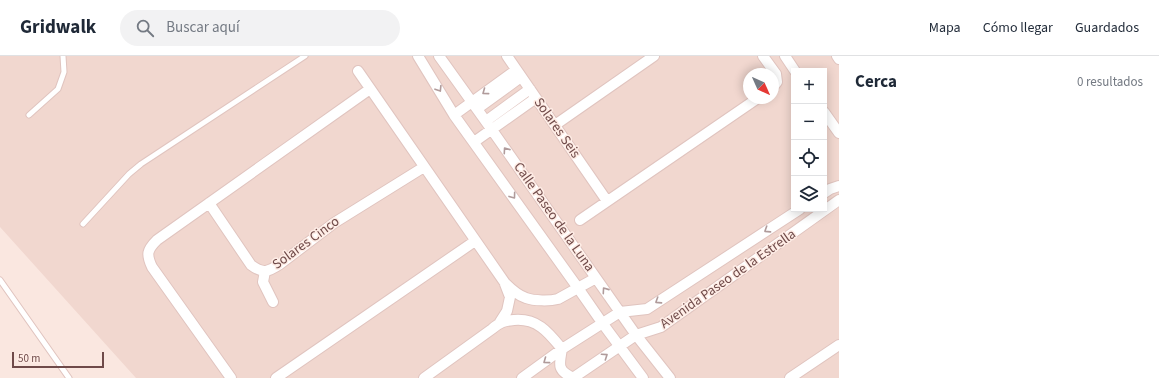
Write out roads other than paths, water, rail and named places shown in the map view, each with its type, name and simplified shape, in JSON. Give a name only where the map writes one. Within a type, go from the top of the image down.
[{"type":"street","name":"Calle Paseo de la Luna","points":[[418,56],[454,114],[602,324],[643,378]]},
{"type":"street","name":"Calle Paseo de la Luna","points":[[439,56],[636,335],[670,378]]},
{"type":"street","name":"Solares Seis","points":[[507,56],[607,200]]},
{"type":"street","points":[[555,125],[654,56]]},
{"type":"street","points":[[763,56],[772,68]]},
{"type":"street","points":[[785,56],[793,68]]},
{"type":"street","points":[[358,71],[475,241],[505,283],[512,290],[526,298],[551,300],[558,299],[596,278]]},
{"type":"street","points":[[454,114],[475,105],[519,73]]},
{"type":"street","points":[[231,378],[152,267],[148,259],[148,252],[157,240],[370,89]]},
{"type":"street","points":[[486,121],[533,93]]},
{"type":"street","points":[[474,142],[492,130],[533,93]]},
{"type":"street","points":[[580,220],[607,200],[749,104]]},
{"type":"street","points":[[827,116],[839,133]]},
{"type":"street","name":"Solares Cinco","points":[[209,203],[251,265],[258,270],[265,272],[280,264],[334,223],[424,167]]},
{"type":"street","points":[[831,189],[839,200]]},
{"type":"street","name":"Avenida Paseo de la Estrella","points":[[573,378],[636,335],[661,327],[839,200]]},
{"type":"street","name":"Avenida Paseo de la Estrella","points":[[522,378],[562,349],[620,312],[647,309],[795,212]]},
{"type":"street","points":[[276,378],[475,241]]},
{"type":"street","points":[[265,272],[263,282],[273,302]]},
{"type":"street","points":[[424,378],[500,322],[507,311],[510,297],[505,283]]},
{"type":"street","points":[[500,322],[522,319],[536,323],[562,349],[559,363],[561,369],[566,375],[573,378]]},
{"type":"street","points":[[790,378],[839,346]]},
{"type":"lane","points":[[29,115],[58,89],[64,72],[63,56]]},
{"type":"lane","points":[[84,224],[129,174],[141,164],[305,56]]},
{"type":"lane","points":[[0,280],[69,378]]}]
